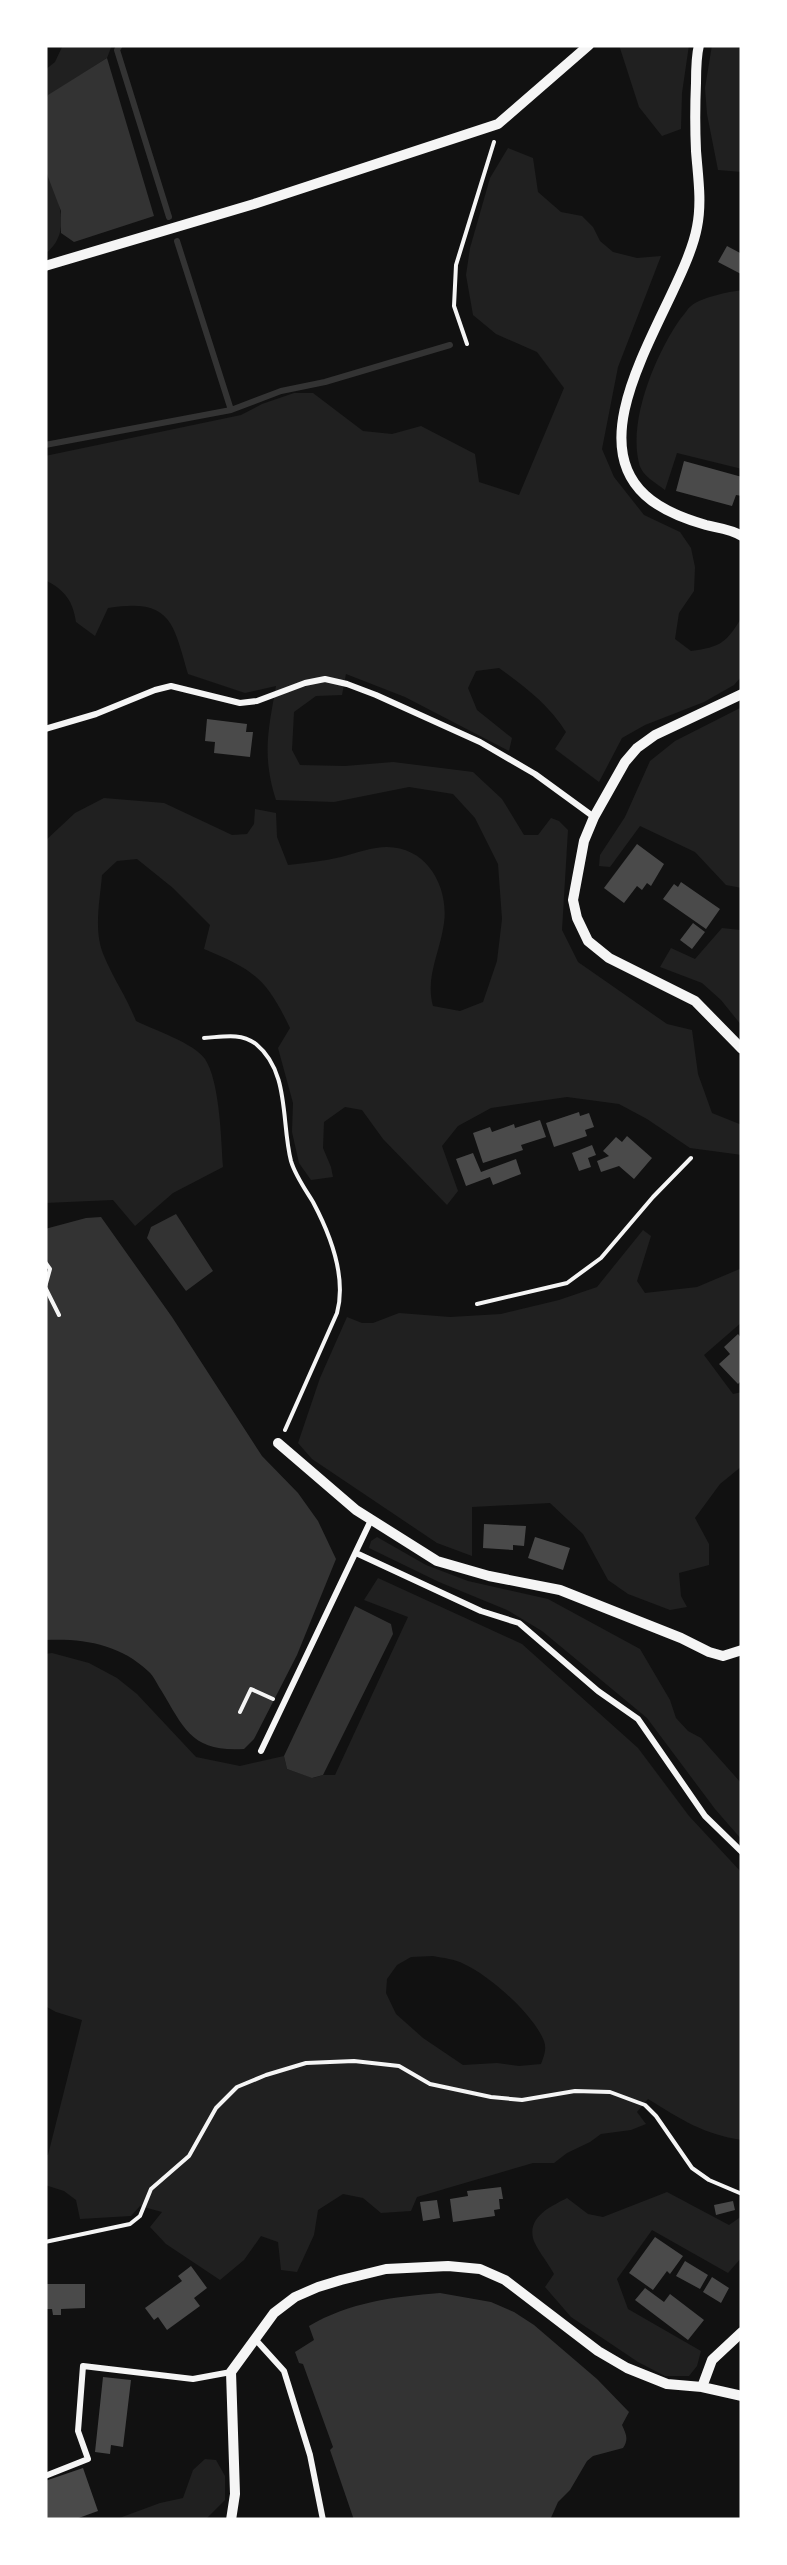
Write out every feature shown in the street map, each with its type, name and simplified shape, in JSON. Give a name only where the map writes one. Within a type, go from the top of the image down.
[{"type":"street","points":[[45,266],[254,204],[498,124],[589,45]]},
{"type":"street","points":[[699,45],[695,99],[698,226],[691,253],[633,382],[622,421],[621,446],[632,480],[646,496],[666,510],[742,536]]},
{"type":"street","points":[[742,694],[655,735],[637,748],[594,817],[584,841],[574,900],[576,918],[588,941],[609,958],[695,1002],[742,1050]]},
{"type":"street","points":[[278,1443],[371,1520],[437,1561],[560,1590],[709,1652],[723,1656],[742,1650]]},
{"type":"street","points":[[231,2520],[235,2494],[231,2372],[274,2314],[295,2298],[318,2286],[386,2269],[480,2269],[506,2280],[598,2351],[627,2368],[667,2384],[742,2396]]},
{"type":"street","points":[[702,2388],[712,2360],[742,2332]]},
{"type":"lane","points":[[45,730],[171,686],[240,703],[325,679],[376,694],[480,742],[594,817]]},
{"type":"lane","points":[[261,1751],[371,1520]]},
{"type":"lane","points":[[356,1553],[481,1612],[520,1623],[598,1691],[638,1719],[705,1816],[742,1852]]},
{"type":"lane","points":[[255,2339],[284,2372],[310,2454],[323,2520]]},
{"type":"lane","points":[[45,2476],[88,2460],[78,2431],[83,2366],[193,2379],[231,2372]]},
{"type":"path","points":[[468,344],[454,306],[456,265],[498,124]]},
{"type":"path","points":[[204,1038],[240,1035],[254,1043],[274,1070],[282,1091],[292,1164],[318,1211],[340,1278],[342,1296],[337,1312],[278,1443]]},
{"type":"path","points":[[477,1304],[567,1283],[601,1258],[691,1158]]},
{"type":"path","points":[[45,1262],[50,1268],[45,1288],[59,1315]]},
{"type":"path","points":[[240,1712],[250,1689],[274,1700]]},
{"type":"path","points":[[45,2242],[130,2224],[140,2216],[152,2189],[189,2156],[216,2108],[237,2088],[306,2063],[354,2061],[399,2066],[430,2084],[522,2100],[575,2090],[610,2092],[645,2105],[692,2168],[742,2194]]},
{"type":"shaded area","points":[[63,45],[112,45],[107,58],[45,101],[45,70],[55,62]]},
{"type":"shaded area","points":[[619,45],[689,45],[681,129],[662,136],[639,107]]},
{"type":"shaded area","points":[[712,45],[742,45],[742,172],[718,170],[705,88]]},
{"type":"shaded area","points":[[107,58],[154,216],[74,242],[61,233],[61,211],[45,169],[45,101],[48,95]]},
{"type":"shaded area","points":[[508,148],[533,158],[538,192],[561,212],[582,216],[613,252],[637,258],[661,256],[618,367],[602,449],[614,477],[644,515],[680,532],[691,548],[694,591],[679,613],[675,639],[691,651],[709,648],[727,638],[742,617],[742,676],[704,702],[622,738],[599,782],[555,749],[566,732],[544,704],[499,668],[476,671],[468,688],[477,710],[512,738],[509,751],[405,697],[346,674],[342,695],[316,696],[294,712],[292,750],[300,765],[393,762],[473,772],[502,799],[524,835],[538,835],[551,818],[559,821],[568,830],[562,930],[578,962],[667,1024],[692,1030],[698,1074],[712,1113],[742,1125],[742,1155],[690,1148],[619,1104],[567,1097],[491,1108],[458,1126],[442,1146],[458,1191],[447,1205],[383,1139],[362,1110],[345,1107],[324,1122],[323,1148],[333,1177],[311,1180],[299,1163],[292,1132],[293,1103],[278,1048],[290,1028],[281,1011],[257,978],[204,949],[210,925],[137,859],[117,861],[102,875],[98,916],[101,946],[136,1021],[183,1042],[205,1059],[217,1096],[223,1167],[173,1193],[135,1226],[113,1200],[45,1203],[45,841],[75,813],[104,798],[164,803],[232,835],[247,834],[254,824],[255,809],[276,813],[277,837],[288,865],[382,847],[413,854],[439,883],[445,909],[432,975],[433,1006],[460,1011],[483,1002],[497,961],[502,919],[498,864],[475,818],[453,794],[409,787],[334,802],[276,800],[268,756],[276,686],[245,693],[188,674],[173,628],[157,611],[145,607],[108,608],[95,636],[76,622],[63,592],[45,580],[45,456],[241,415],[294,393],[313,393],[363,431],[392,434],[421,426],[475,454],[479,482],[519,495],[564,388],[537,352],[496,334],[473,315],[466,275],[470,248],[490,178]]},
{"type":"shaded area","points":[[45,169],[55,191],[61,225],[54,245],[45,254]]},
{"type":"shaded area","points":[[742,290],[742,469],[677,453],[665,490],[649,478],[639,463],[637,427],[646,388],[672,333],[690,307]]},
{"type":"shaded area","points":[[742,707],[742,888],[726,885],[695,852],[640,826],[610,867],[599,866],[600,855],[625,817],[650,761],[675,741]]},
{"type":"shaded area","points":[[722,928],[740,930],[742,1026],[702,983],[660,967],[671,948],[695,959]]},
{"type":"shaded area","points":[[176,1214],[213,1271],[186,1291],[147,1238],[151,1227]]},
{"type":"shaded area","points":[[101,1217],[172,1317],[262,1456],[298,1493],[318,1521],[336,1559],[297,1655],[254,1739],[244,1749],[212,1747],[192,1736],[152,1675],[125,1654],[86,1642],[45,1640],[45,1229]]},
{"type":"shaded area","points":[[643,1230],[651,1236],[637,1281],[645,1293],[697,1287],[742,1268],[742,1322],[704,1355],[733,1394],[742,1392],[742,1466],[720,1484],[695,1518],[709,1544],[709,1565],[679,1573],[681,1596],[687,1607],[670,1610],[628,1594],[608,1580],[583,1534],[550,1503],[472,1507],[472,1556],[437,1543],[312,1459],[298,1443],[320,1378],[347,1317],[373,1323],[399,1313],[450,1317],[501,1314],[559,1300],[597,1287]]},
{"type":"shaded area","points":[[377,1537],[426,1565],[468,1581],[548,1599],[640,1649],[670,1700],[676,1718],[701,1738],[742,1784],[742,1840],[647,1718],[542,1631],[507,1610],[369,1548]]},
{"type":"shaded area","points":[[378,1578],[522,1644],[638,1748],[689,1816],[742,1873],[742,2140],[704,2130],[648,2099],[637,2112],[646,2124],[601,2134],[554,2163],[533,2163],[417,2197],[411,2211],[381,2213],[363,2198],[343,2194],[318,2210],[314,2235],[297,2272],[281,2270],[278,2242],[261,2236],[244,2260],[220,2280],[166,2244],[150,2227],[162,2212],[140,2206],[131,2216],[80,2219],[76,2200],[45,2185],[45,2155],[82,2020],[45,2006],[45,1654],[89,1663],[117,1678],[196,1757],[240,1766],[284,1756],[287,1769],[313,1778],[335,1775],[408,1617],[364,1600]],"holes":[[[433,1956],[474,1969],[521,2008],[544,2041],[541,2064],[463,2065],[396,2014],[386,1993],[387,1979],[397,1965],[411,1957]]]},
{"type":"shaded area","points":[[355,1606],[391,1624],[393,1634],[323,1775],[312,1778],[287,1769],[284,1756]]},
{"type":"shaded area","points":[[667,2192],[729,2225],[742,2216],[742,2257],[728,2273],[652,2230],[617,2279],[628,2309],[701,2351],[689,2376],[665,2376],[571,2317],[545,2287],[554,2274],[536,2246],[532,2230],[548,2208],[567,2198],[588,2214],[603,2217]]},
{"type":"shaded area","points":[[440,2293],[491,2302],[514,2312],[597,2379],[629,2412],[622,2425],[626,2434],[623,2448],[587,2461],[550,2520],[354,2520],[330,2450],[333,2447],[295,2352],[314,2340],[309,2326],[340,2311],[389,2299]]},
{"type":"shaded area","points":[[205,2459],[216,2460],[225,2476],[225,2500],[205,2520],[114,2520],[183,2498],[193,2470]]},
{"type":"building","points":[[727,246],[742,254],[741,274],[718,262]]},
{"type":"building","points":[[684,461],[742,477],[742,496],[736,495],[732,506],[676,491]]},
{"type":"building","points":[[207,719],[247,724],[246,732],[253,732],[250,757],[214,753],[215,742],[205,741]]},
{"type":"building","points":[[637,844],[664,864],[651,886],[647,883],[642,890],[637,886],[624,903],[604,888]]},
{"type":"building","points":[[681,882],[720,909],[706,929],[663,899],[674,884],[678,887]]},
{"type":"building","points":[[693,923],[705,932],[692,949],[680,940]]},
{"type":"building","points":[[579,1112],[580,1116],[589,1113],[594,1127],[585,1130],[587,1136],[554,1147],[546,1123]]},
{"type":"building","points":[[540,1120],[546,1137],[521,1145],[523,1150],[483,1163],[473,1133],[490,1127],[492,1132],[514,1124],[515,1128]]},
{"type":"building","points":[[627,1136],[652,1158],[634,1179],[619,1166],[601,1172],[597,1161],[609,1156],[603,1151],[616,1137],[622,1142]]},
{"type":"building","points":[[592,1145],[596,1155],[588,1158],[591,1167],[579,1171],[572,1153]]},
{"type":"building","points":[[473,1153],[481,1172],[516,1159],[521,1174],[493,1185],[490,1177],[466,1186],[456,1159]]},
{"type":"building","points":[[738,1334],[742,1339],[742,1380],[738,1384],[719,1364],[730,1354],[724,1347]]},
{"type":"building","points":[[484,1524],[526,1526],[524,1546],[513,1545],[513,1550],[483,1548]]},
{"type":"building","points":[[535,1537],[570,1548],[563,1570],[528,1558]]},
{"type":"building","points":[[501,2187],[503,2199],[499,2199],[500,2209],[494,2210],[495,2216],[453,2222],[450,2199],[468,2196],[467,2191]]},
{"type":"building","points":[[437,2200],[440,2218],[423,2221],[420,2202]]},
{"type":"building","points":[[733,2201],[735,2210],[716,2215],[714,2205]]},
{"type":"building","points":[[655,2237],[683,2256],[653,2290],[629,2273]]},
{"type":"building","points":[[685,2261],[708,2275],[700,2289],[676,2276]]},
{"type":"building","points":[[191,2266],[207,2288],[194,2298],[200,2306],[167,2330],[145,2308],[182,2281],[178,2276]]},
{"type":"building","points":[[712,2277],[729,2288],[721,2303],[703,2292]]},
{"type":"building","points":[[45,2284],[85,2284],[85,2308],[61,2309],[61,2315],[53,2315],[52,2309],[45,2309]]},
{"type":"building","points":[[645,2288],[664,2302],[670,2294],[704,2320],[688,2340],[635,2300]]},
{"type":"building","points":[[103,2377],[131,2380],[123,2447],[111,2445],[110,2454],[95,2452]]},
{"type":"building","points":[[83,2468],[98,2511],[73,2520],[45,2520],[45,2481]]},
{"type":"waterway","points":[[120,45],[117,50],[169,217]]},
{"type":"waterway","points":[[177,241],[231,410]]},
{"type":"waterway","points":[[45,445],[231,410],[281,391],[450,345]]}]
